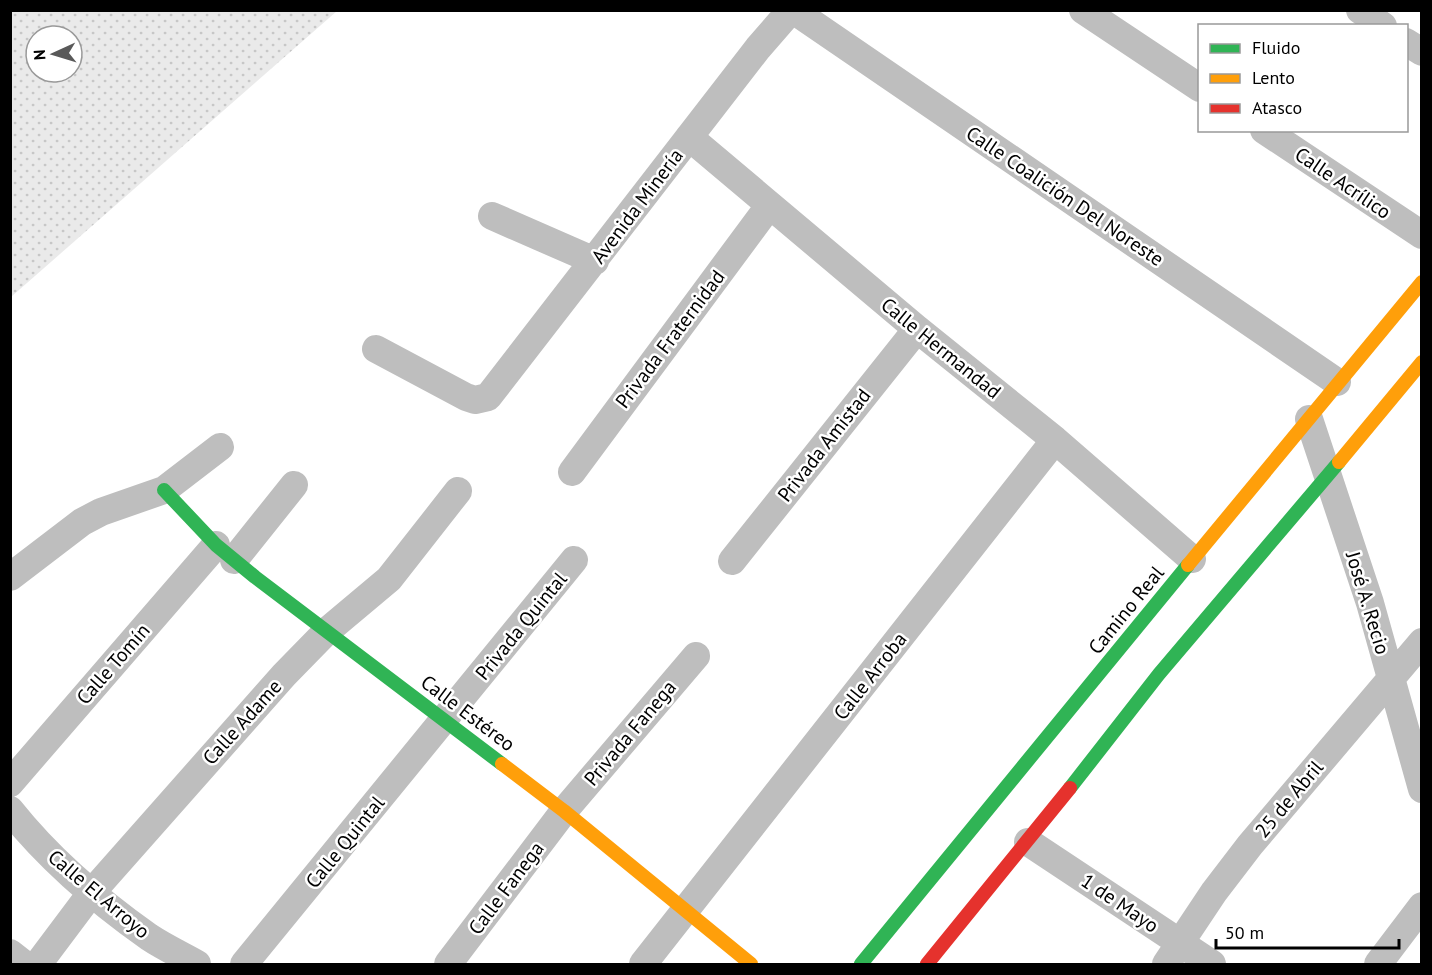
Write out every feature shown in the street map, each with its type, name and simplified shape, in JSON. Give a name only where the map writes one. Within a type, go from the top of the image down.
[{"type":"street","name":"Avenida Minería","points":[[376,349],[466,397],[475,400],[483,399],[495,391],[758,48],[792,10]]},
{"type":"street","name":"Calle Coalición Del Noreste","points":[[792,10],[1337,382]]},
{"type":"street","points":[[1083,10],[1198,87]]},
{"type":"street","points":[[1360,10],[1380,24]]},
{"type":"street","points":[[1408,43],[1422,52]]},
{"type":"street","name":"Calle Acrílico","points":[[1267,132],[1422,235]]},
{"type":"street","name":"Calle Hermandad","points":[[689,137],[916,329],[1055,440],[1192,559]]},
{"type":"street","name":"Privada Fraternidad","points":[[572,472],[769,206]]},
{"type":"street","points":[[492,216],[595,261]]},
{"type":"street","name":"Camino Real","points":[[861,964],[983,819],[1337,382],[1422,282]]},
{"type":"street","name":"Privada Amistad","points":[[732,561],[916,329]]},
{"type":"street","points":[[927,964],[1028,842],[1159,674],[1422,362]]},
{"type":"street","name":"José A. Recio","points":[[1309,418],[1370,603],[1422,789]]},
{"type":"street","name":"Calle Arroba","points":[[643,964],[1055,440]]},
{"type":"street","points":[[10,577],[82,522],[101,512],[164,490],[220,447]]},
{"type":"street","name":"Calle Tomín","points":[[10,783],[225,552],[294,485]]},
{"type":"street","name":"Calle Estéreo","points":[[164,490],[225,552],[564,811],[751,964]]},
{"type":"street","name":"Calle Adame","points":[[38,964],[92,892],[284,675],[327,631],[389,579],[458,491]]},
{"type":"street","name":"Privada Quintal","points":[[445,720],[574,560]]},
{"type":"street","name":"25 de Abril","points":[[1173,954],[1250,844],[1422,642]]},
{"type":"street","name":"Privada Fanega","points":[[564,811],[696,656]]},
{"type":"street","name":"Calle Quintal","points":[[244,964],[445,720]]},
{"type":"street","name":"Calle El Arroyo","points":[[10,810],[54,860],[92,892],[150,937],[197,964]]},
{"type":"street","name":"Calle Fanega","points":[[448,964],[564,811]]},
{"type":"street","name":"1 de Mayo","points":[[1028,842],[1103,890],[1173,954],[1212,964]]},
{"type":"street","points":[[1378,964],[1422,906]]},
{"type":"street","points":[[10,953],[24,964]]},
{"type":"shaded area","points":[[11,10],[337,11],[11,297]]},
{"type":"traffic: fast","points":[[1070,788],[1159,674],[1339,462]]},
{"type":"traffic: fast","points":[[164,490],[216,545],[255,577],[502,764]]},
{"type":"traffic: fast","points":[[861,964],[1188,565]]},
{"type":"traffic: slow","points":[[1188,565],[1422,282]]},
{"type":"traffic: slow","points":[[1339,462],[1422,362]]},
{"type":"traffic: slow","points":[[502,764],[564,811],[751,964]]},
{"type":"traffic: jam","points":[[927,964],[1070,788]]}]
